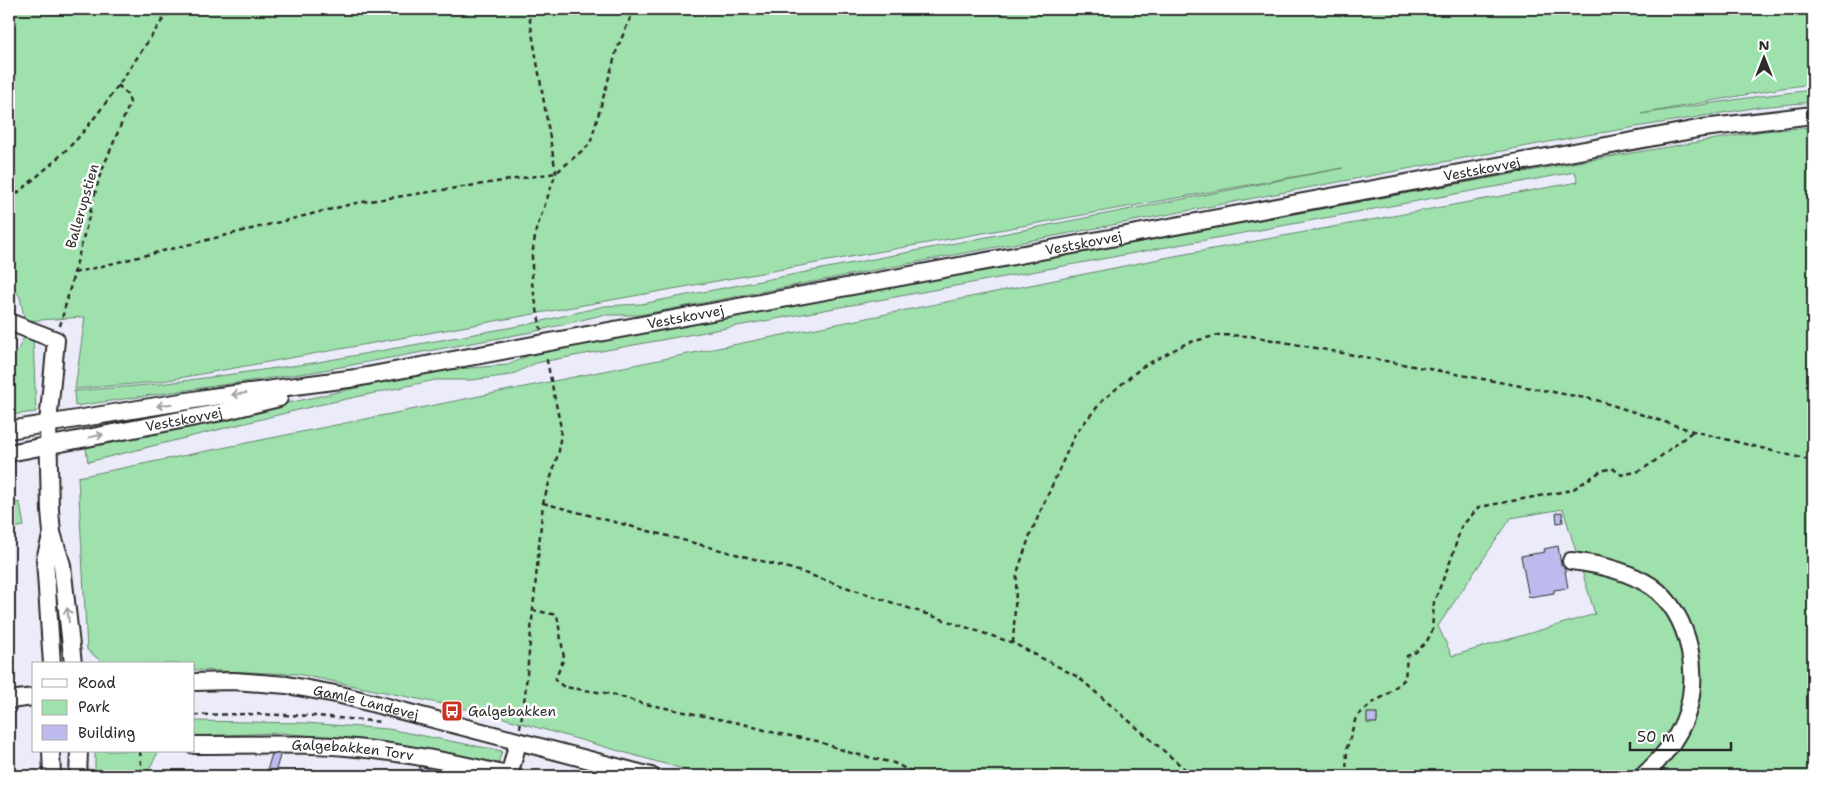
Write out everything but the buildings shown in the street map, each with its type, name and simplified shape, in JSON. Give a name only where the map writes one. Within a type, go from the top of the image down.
[{"type":"street","name":"Vestskovvej","points":[[9,430],[212,398],[356,378],[1703,128],[1813,116]]},
{"type":"street","points":[[9,322],[56,340],[48,423],[52,533],[62,565],[73,662]]},
{"type":"street","name":"Vestskovvej","points":[[9,453],[222,412],[356,378]]},
{"type":"street","points":[[52,533],[45,559],[52,662]]},
{"type":"street","points":[[1571,561],[1589,563],[1610,569],[1633,577],[1650,586],[1664,598],[1677,616],[1688,642],[1692,665],[1691,694],[1684,721],[1659,761],[1643,776]]},
{"type":"street","name":"Gamle Landevej","points":[[195,682],[278,685],[342,695],[651,776]]},
{"type":"street","points":[[9,700],[32,697]]},
{"type":"street","name":"Galgebakken Torv","points":[[195,745],[313,745],[369,750],[430,758],[510,776],[518,742]]},
{"type":"street","points":[[51,752],[52,776]]},
{"type":"street","points":[[78,776],[79,752]]},
{"type":"path","points":[[9,200],[49,167],[78,138],[118,85],[170,9]]},
{"type":"path","points":[[528,9],[556,173],[536,230],[532,256],[532,283],[542,332]]},
{"type":"path","points":[[74,273],[356,203],[556,173],[590,144],[617,49],[634,9]]},
{"type":"path","name":"Ballerupstien","points":[[56,340],[100,175],[130,103],[128,95],[118,85]]},
{"type":"path","points":[[1013,643],[1017,573],[1030,534],[1075,434],[1103,400],[1142,367],[1187,343],[1218,335],[1251,336],[1596,400],[1693,431],[1813,461]]},
{"type":"path","points":[[518,742],[525,695],[542,503],[559,451],[561,428],[546,355]]},
{"type":"path","points":[[1346,776],[1347,748],[1356,717],[1374,702],[1386,696],[1405,679],[1407,656],[1416,652],[1427,641],[1432,631],[1434,602],[1452,557],[1461,527],[1479,507],[1572,490],[1601,471],[1612,468],[1622,475],[1639,471],[1651,464],[1693,431]]},
{"type":"path","points":[[542,503],[792,569],[1013,643],[1078,677],[1193,776]]},
{"type":"path","points":[[532,610],[556,615],[564,658],[555,680],[564,687],[612,694],[641,703],[743,724],[817,742],[851,753],[894,763],[921,776]]},
{"type":"path","points":[[195,715],[317,716],[383,722]]},
{"type":"path","points":[[140,752],[142,776]]},
{"type":"green space","points":[[9,9],[1813,9],[1813,84],[1641,114],[1813,90],[1813,102],[1759,107],[1575,137],[639,315],[602,315],[532,332],[313,372],[75,406],[74,391],[160,384],[313,363],[530,324],[604,306],[641,304],[1343,168],[157,382],[75,389],[85,317],[25,321],[20,297],[9,282]]},
{"type":"green space","points":[[1813,127],[1813,776],[707,776],[486,713],[297,674],[195,670],[195,662],[102,662],[87,650],[78,477],[1169,257],[1578,182],[1575,172],[536,363],[511,375],[471,380],[435,380],[314,406],[88,462],[86,448],[432,371],[508,365],[534,353],[1578,162],[1764,131]],"holes":[[[1563,509],[1595,614],[1452,656],[1438,626],[1511,518]]]},
{"type":"green space","points":[[33,337],[36,412],[9,415],[9,363],[16,354],[23,339]]},
{"type":"green space","points":[[9,501],[20,503],[24,526],[9,529]]},
{"type":"green space","points":[[195,721],[306,723],[388,729],[502,751],[498,764],[388,743],[281,733],[195,736]]},
{"type":"green space","points":[[95,752],[158,752],[145,776],[95,776]]},
{"type":"place","name":"Galgebakken","points":[[452,711]]}]
